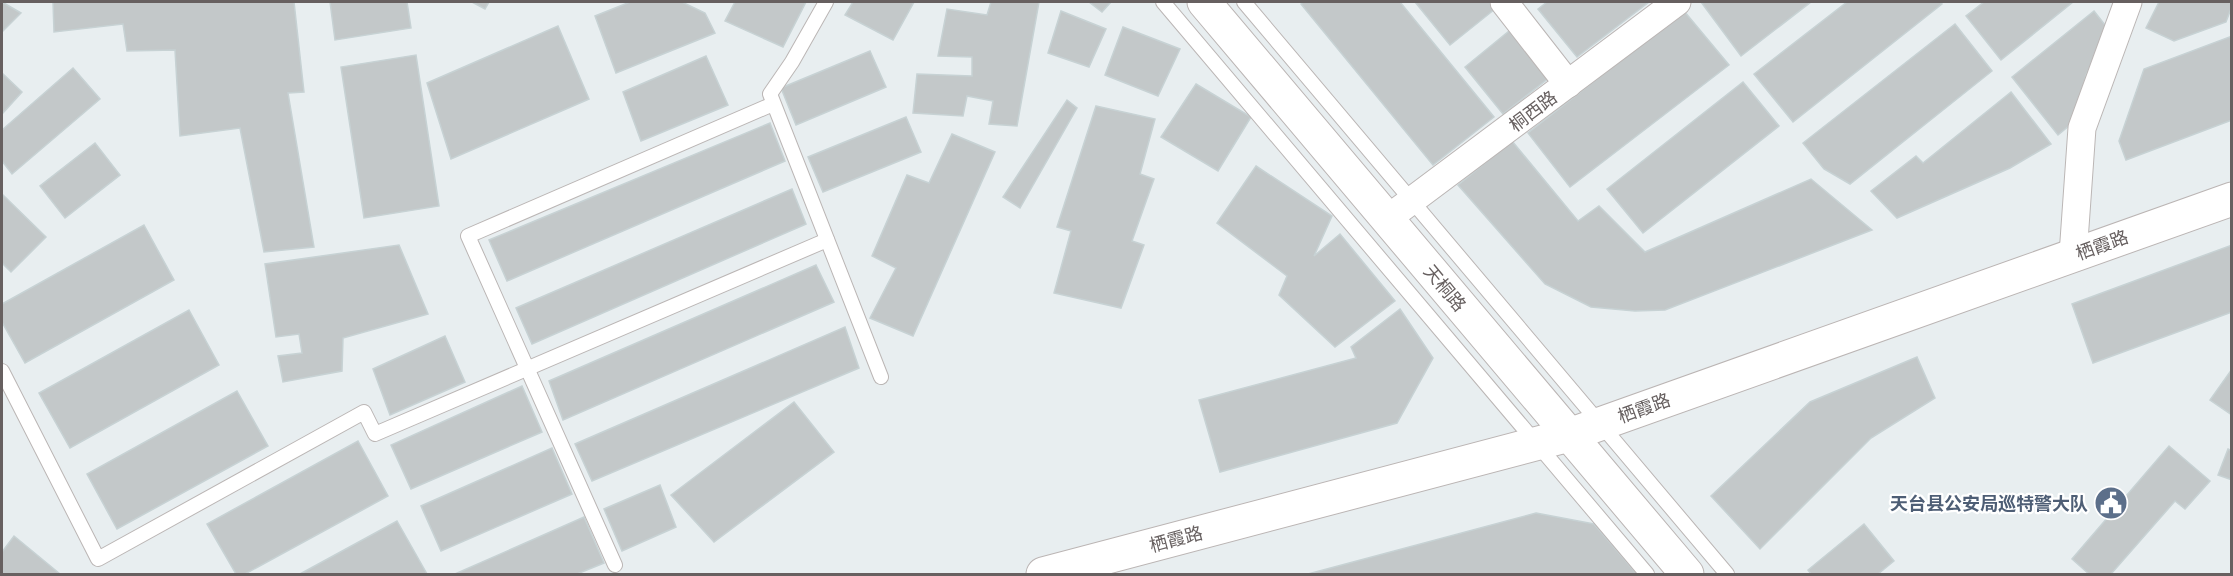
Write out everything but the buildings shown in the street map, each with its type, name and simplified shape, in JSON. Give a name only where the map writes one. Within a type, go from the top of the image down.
[{"type":"street","name":"天桐路","points":[[1204,2],[1400,209],[1569,435],[1687,574]]},
{"type":"street","points":[[1504,2],[1568,84]]},
{"type":"street","name":"桐西路","points":[[1400,209],[1677,2]]},
{"type":"street","points":[[2073,255],[2082,129],[2128,2]]},
{"type":"street","name":"栖霞路","points":[[1043,574],[1569,435],[2232,199]]},
{"type":"lane","points":[[826,2],[792,62],[770,94],[881,377]]},
{"type":"lane","points":[[1163,2],[1647,574]]},
{"type":"lane","points":[[1244,2],[1400,209],[1601,424],[1727,574]]},
{"type":"lane","points":[[615,565],[468,236],[773,105]]},
{"type":"lane","points":[[2,371],[98,559],[364,412],[375,434],[827,240]]},
{"type":"place","name":"天台县公安局巡特警大队","points":[[2111,503]]}]
